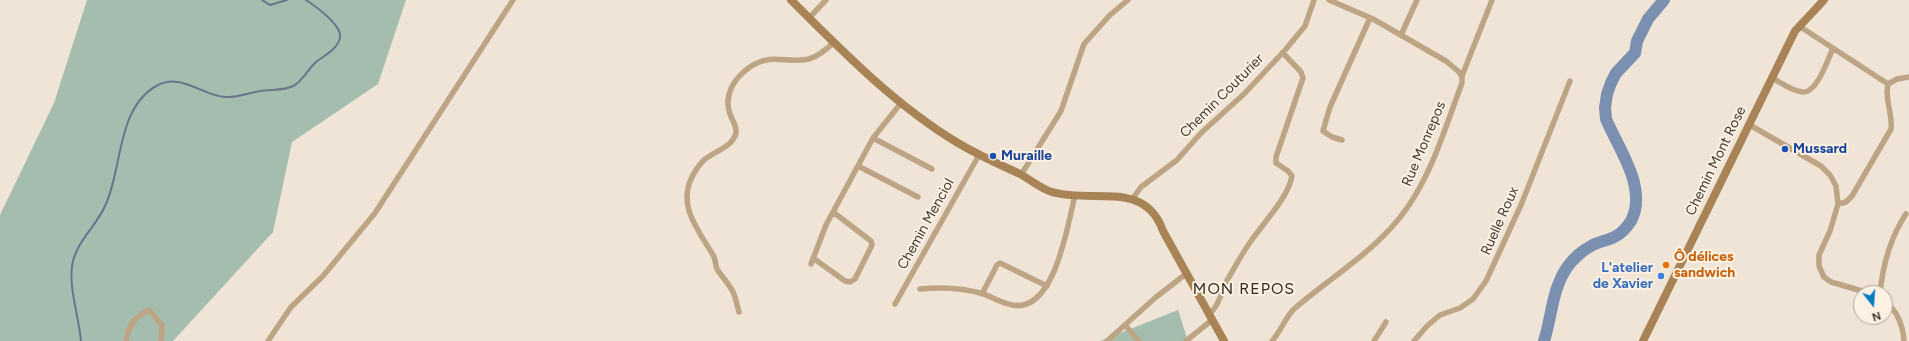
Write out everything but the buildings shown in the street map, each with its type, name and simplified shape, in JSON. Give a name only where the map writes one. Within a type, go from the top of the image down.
[{"type":"main road","points":[[791,0],[834,42],[901,103],[957,143],[1021,175],[1040,187],[1053,192],[1075,195],[1133,198],[1152,210],[1159,217],[1164,231],[1224,341]]},
{"type":"main road","name":"Chemin Mont Rose","points":[[1643,341],[1748,124],[1799,26],[1824,0]]},
{"type":"street","points":[[268,341],[291,307],[323,276],[375,213],[513,0]]},
{"type":"street","points":[[809,18],[826,0]]},
{"type":"street","points":[[1021,175],[1061,112],[1084,44],[1110,15],[1128,0]]},
{"type":"street","name":"Chemin Couturier","points":[[1133,198],[1141,187],[1177,160],[1201,133],[1245,93],[1283,53],[1305,26],[1314,0]]},
{"type":"street","points":[[1331,0],[1370,18],[1401,35],[1453,66],[1462,76]]},
{"type":"street","points":[[1401,35],[1418,0]]},
{"type":"street","name":"Rue Monrepos","points":[[1272,341],[1289,314],[1350,266],[1389,230],[1407,209],[1424,180],[1462,83],[1462,76],[1492,0]]},
{"type":"street","points":[[1342,140],[1332,137],[1323,131],[1324,123],[1370,18]]},
{"type":"street","points":[[1799,26],[1888,84]]},
{"type":"street","points":[[739,312],[734,293],[717,268],[714,257],[693,224],[689,213],[686,202],[687,190],[691,178],[704,160],[728,145],[734,137],[736,127],[730,114],[728,95],[734,83],[743,72],[765,60],[774,58],[797,60],[810,58],[823,52],[834,42]]},
{"type":"street","points":[[1772,78],[1798,91],[1809,91],[1818,80],[1833,48]]},
{"type":"street","points":[[1186,341],[1211,317],[1222,290],[1237,263],[1284,196],[1291,181],[1292,176],[1276,162],[1276,157],[1304,78],[1301,72],[1283,53]]},
{"type":"street","points":[[1838,204],[1846,202],[1852,196],[1891,129],[1892,116],[1888,108],[1886,92],[1888,84],[1897,79],[1909,77]]},
{"type":"street","name":"Ruelle Roux","points":[[1414,341],[1427,326],[1440,315],[1460,308],[1473,299],[1486,281],[1521,205],[1570,80]]},
{"type":"street","points":[[811,264],[833,212],[873,138],[901,103]]},
{"type":"street","points":[[1748,124],[1821,166],[1830,175],[1836,186],[1838,204],[1830,231],[1820,255],[1819,266],[1824,277],[1831,282],[1853,288]]},
{"type":"street","points":[[873,138],[932,169]]},
{"type":"street","name":"Chemin Menciol","points":[[895,304],[979,155]]},
{"type":"street","points":[[858,166],[918,197]]},
{"type":"street","name":"Chemin Menciol","points":[[920,290],[945,287],[982,294],[1008,304],[1019,306],[1037,298],[1047,286],[1054,271],[1075,195]]},
{"type":"street","points":[[813,258],[845,281],[850,282],[855,280],[872,245],[871,241],[833,212]]},
{"type":"street","points":[[1881,285],[1888,250],[1897,228],[1906,214]]},
{"type":"street","points":[[982,294],[997,265],[1000,263],[1047,286]]},
{"type":"street","points":[[1107,341],[1187,273]]},
{"type":"street","points":[[126,341],[127,335],[136,317],[150,310],[162,325],[161,341]]},
{"type":"street","points":[[1893,311],[1899,318],[1904,331],[1904,341]]},
{"type":"street","points":[[1374,341],[1386,322]]},
{"type":"street","points":[[1125,325],[1139,341]]},
{"type":"green space","points":[[87,0],[406,0],[378,84],[292,142],[273,232],[173,341],[0,341],[0,215],[54,103]]},
{"type":"green space","points":[[1178,310],[1188,341],[1100,341]]},
{"type":"waterway","points":[[262,0],[270,5],[287,0]]},
{"type":"waterway","points":[[81,341],[71,275],[74,257],[105,206],[111,191],[122,140],[135,108],[144,95],[158,85],[167,82],[184,83],[217,96],[225,97],[238,96],[260,91],[285,89],[296,84],[316,62],[337,45],[340,37],[337,27],[321,11],[306,0]]},
{"type":"waterway","points":[[1544,341],[1555,293],[1568,266],[1578,255],[1588,248],[1597,243],[1613,238],[1626,228],[1631,221],[1635,208],[1636,196],[1634,182],[1630,169],[1606,119],[1605,108],[1607,94],[1616,73],[1635,53],[1637,41],[1648,19],[1664,0]]},
{"type":"place","name":"Mussard","points":[[1785,149]]},
{"type":"place","name":"Muraille","points":[[993,156]]},
{"type":"place","name":"Ô délices sandwich","points":[[1666,265]]},
{"type":"place","name":"L'atelier de Xavier","points":[[1661,276]]},
{"type":"district","name":"MON REPOS","points":[[1244,289]]}]
